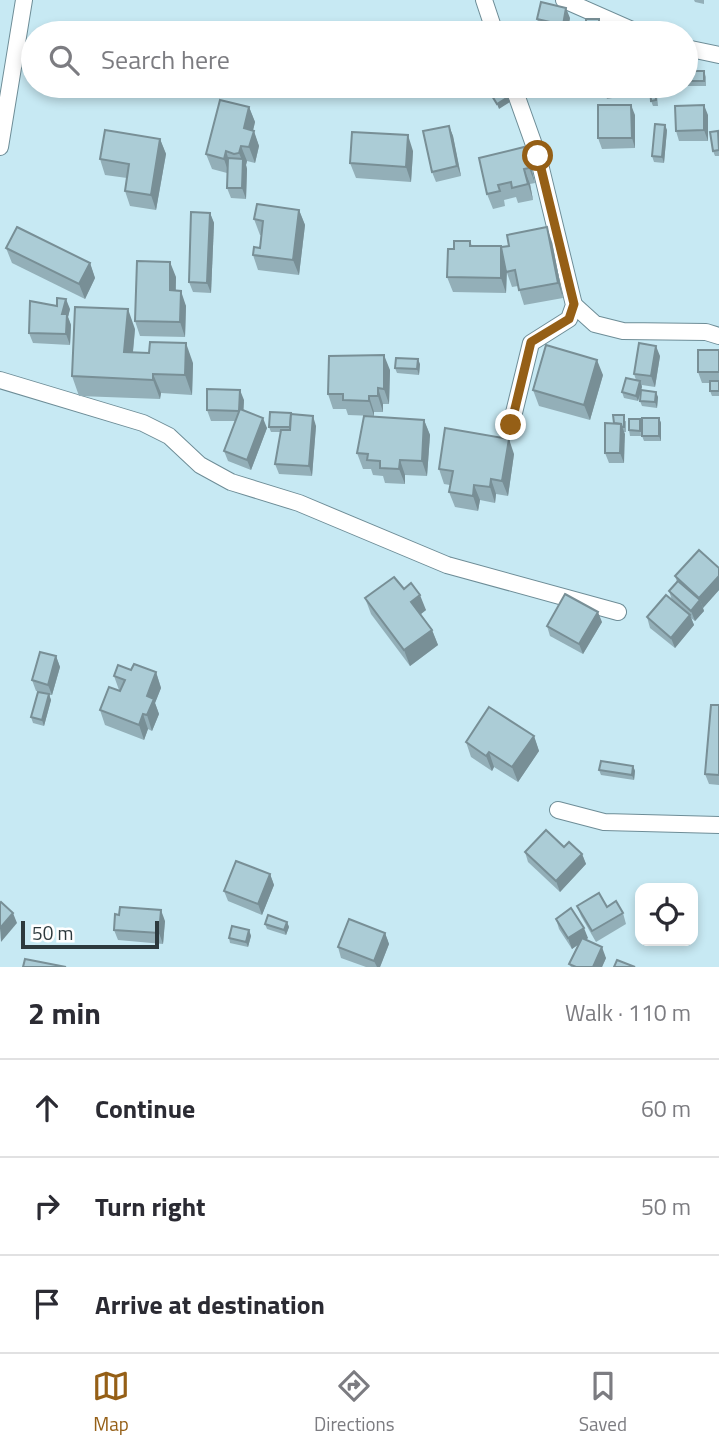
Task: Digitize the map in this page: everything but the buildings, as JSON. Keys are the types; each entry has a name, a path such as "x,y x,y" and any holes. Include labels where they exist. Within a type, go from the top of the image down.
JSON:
{"street":[{"path":"0,147 24,0"},
{"path":"484,0 491,21"},
{"path":"564,0 612,21"},
{"path":"698,51 719,55"},
{"path":"511,425 531,342 569,319 574,304 538,156 517,98"},
{"path":"574,304 595,324 623,331 706,332 719,336"},
{"path":"0,380 143,423 169,436 200,465 231,482 299,503 447,565 618,612"},
{"path":"558,810 604,822 719,825"}],"route":[{"path":"511,425 531,342 541,333 559,327 569,319 574,304 538,156"}]}
